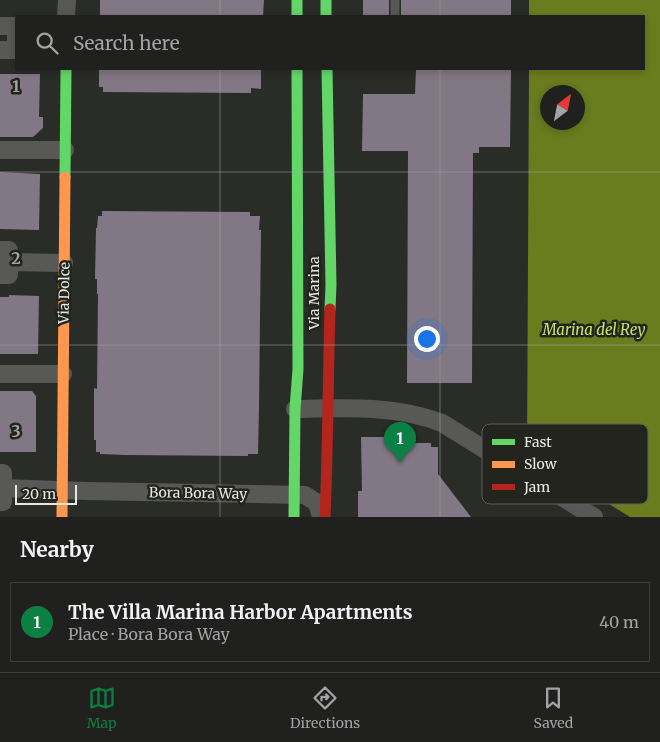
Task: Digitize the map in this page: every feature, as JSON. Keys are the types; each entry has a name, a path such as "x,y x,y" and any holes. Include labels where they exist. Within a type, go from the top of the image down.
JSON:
{"street":[{"path":"66,0 66,15"},
{"path":"297,0 297,15"},
{"path":"326,0 326,15"},
{"path":"0,26 15,26"},
{"path":"0,50 15,49"},
{"name":"Via Dolce","path":"62,517 66,70"},
{"name":"Via Marina","path":"294,517 295,409 298,369 297,70"},
{"name":"Via Marina","path":"325,517 331,285 326,70"},
{"path":"0,150 65,150"},
{"path":"3,263 64,263"},
{"path":"0,374 63,374"},
{"path":"295,409 354,408 408,412 426,416 442,423 482,448"},
{"name":"Bora Bora Way","path":"1,487 305,495 316,503 321,517"},
{"path":"573,504 594,517"}],"lane":[{"path":"395,0 395,15"}],"water":[{"name":"Marina del Rey","path":"529,0 660,0 660,517 630,517 609,504 648,504 648,424 527,424 529,70 645,70 645,15 529,15"}],"building":[{"path":"100,0 264,0 263,15 100,15"},
{"path":"363,0 389,0 389,15 363,15"},
{"path":"401,0 511,0 511,15 401,15"},
{"path":"99,70 261,70 261,89 251,88 251,93 103,92 103,87 99,87"},
{"path":"416,70 511,70 510,147 479,147 479,153 473,153 472,383 407,383 408,151 362,151 363,94 415,94"},
{"path":"0,74 40,74 39,117 43,117 43,128 33,137 0,137"},
{"path":"0,172 40,174 39,230 0,229"},
{"path":"102,211 250,212 250,216 260,216 258,454 248,454 248,456 125,455 100,454 100,452 96,452 96,440 94,440 94,388 97,389 98,294 97,279 95,279 96,228 98,216 102,216"},
{"path":"9,295 39,296 38,354 0,354 0,297 9,297"},
{"path":"0,391 32,391 36,396 36,452 0,452"},
{"path":"361,437 415,437 415,443 431,443 431,447 438,447 438,474 471,517 358,517 358,491 362,491"}],"traffic: fast":[{"path":"297,0 297,15"},
{"path":"326,0 326,15"},
{"path":"65,177 66,70"},
{"path":"294,517 295,409 298,369 297,70"},
{"path":"327,70 330,309"}],"traffic: slow":[{"path":"62,517 65,177"}],"traffic: jam":[{"path":"325,517 330,309"}],"place":[{"name":"The Villa Marina Harbor Apartments","path":"400,463"}]}
